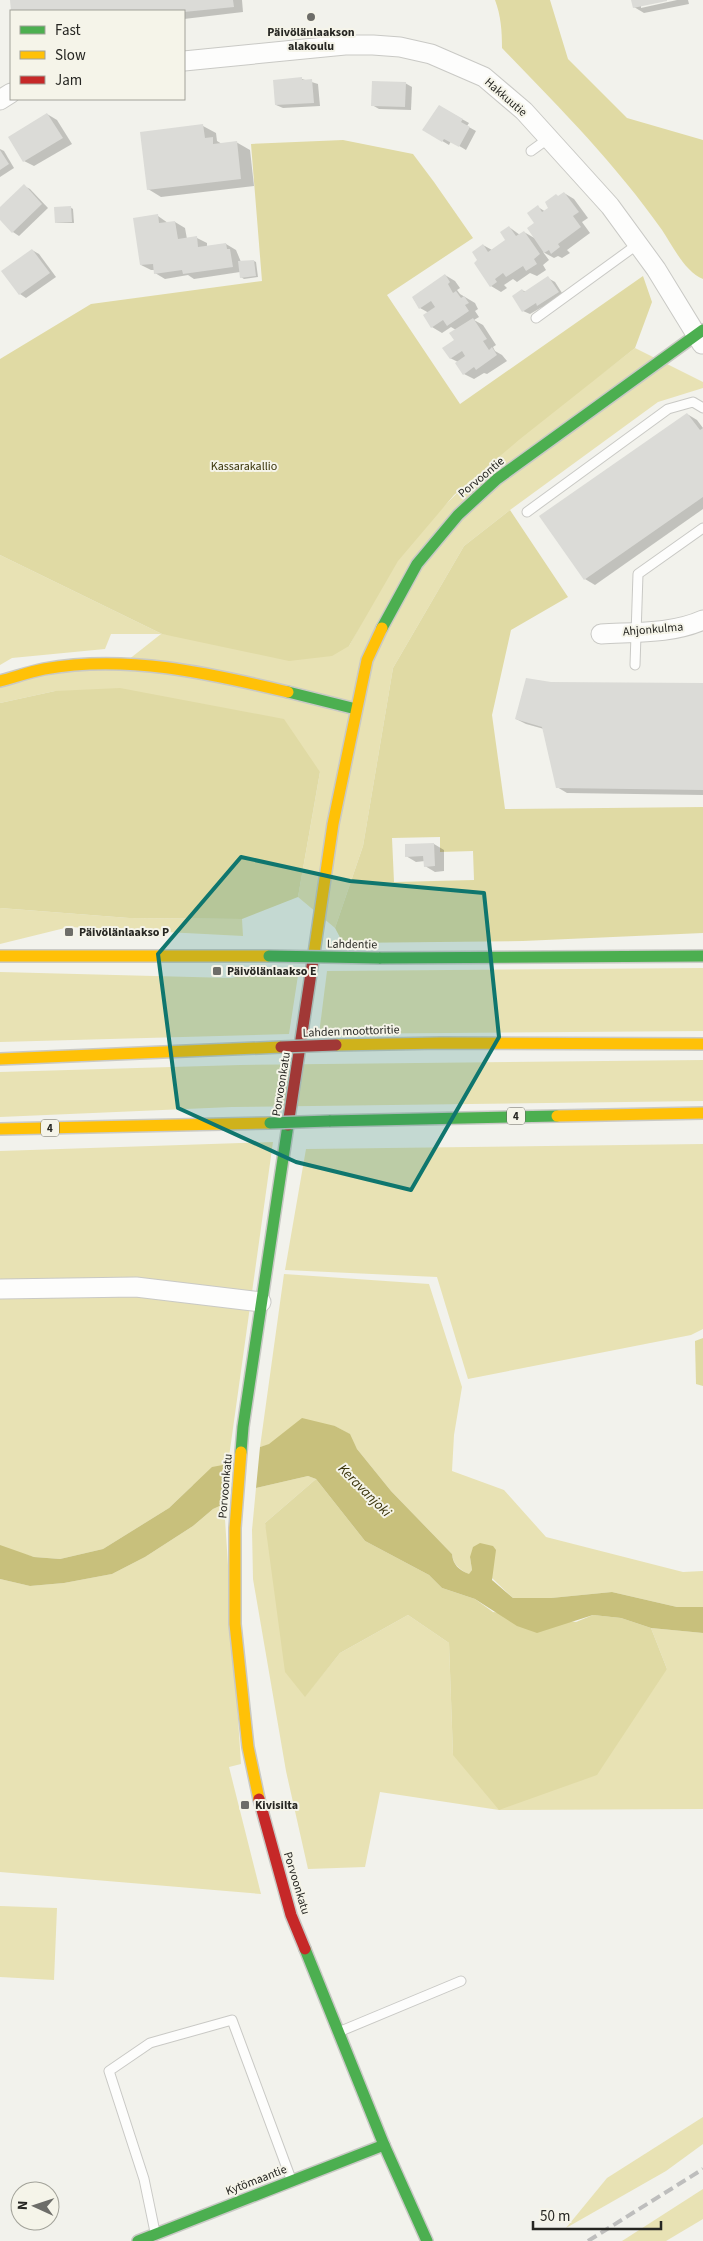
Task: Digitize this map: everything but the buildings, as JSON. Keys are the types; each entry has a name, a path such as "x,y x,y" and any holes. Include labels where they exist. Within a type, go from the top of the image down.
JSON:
{"main road":[{"name":"Porvoontie","path":"356,708 367,660 382,629 418,564 458,516 496,480 701,337"},
{"path":"0,681 26,672 69,664 123,664 183,669 356,708"},
{"name":"Porvoonkatu","path":"356,708 333,824 244,1427 235,1528 234,1624 242,1701 253,1772 264,1823 291,1915 384,2145 427,2241"},
{"name":"Lahdentie","path":"0,956 379,958 703,956"},
{"name":"Lahden moottoritie","path":"0,1059 336,1045 440,1043 703,1044"},
{"name":"4","path":"0,1129 703,1114"},
{"name":"Kytömaantie","path":"138,2241 384,2145"}],"street":[{"name":"Hakkuutie","path":"185,61 345,45 400,47 431,54 484,77 524,111 610,206 701,337"},
{"name":"Ahjonkulma","path":"601,634 690,626 703,620"},
{"path":"0,1289 136,1288 261,1302"}],"lane":[{"path":"531,151 549,138"},
{"path":"536,318 638,244"},
{"path":"527,512 668,409 693,402 703,408"},
{"path":"635,665 638,574 703,528"},
{"path":"338,2032 461,1981"},
{"path":"156,2234 144,2179 109,2071 150,2044 232,2020 292,2181"}],"highlighted area":[{"path":"241,857 350,881 484,893 499,1037 411,1190 296,1162 178,1108 158,954"}],"shaded area":[{"path":"635,348 703,382 703,388 658,402 464,546 393,668 363,846 335,928 298,897 320,772 55,691 0,703 0,681 123,664 161,634 111,634 105,649 12,658 0,665 0,555 162,634 349,646 391,570 423,529 450,500 509,446"},
{"path":"0,908 129,918 242,919 243,936 69,927 0,944"},
{"path":"703,968 703,1031 319,1034 327,971"},
{"path":"299,969 289,1034 0,1042 0,972 231,978 267,971"},
{"path":"703,1060 703,1101 232,1107 0,1117 0,1072 240,1065"},
{"path":"273,1142 228,1464 192,1486 169,1508 103,1549 60,1559 34,1557 0,1547 0,1151"},
{"path":"703,1144 703,1329 691,1335 468,1379 437,1277 285,1270 306,1149"},
{"path":"284,1274 429,1284 462,1387 454,1435 452,1471 504,1490 546,1537 683,1572 703,1571 703,1607 677,1607 612,1592 551,1598 513,1598 470,1557 472,1570 469,1575 457,1566 452,1554 391,1491 357,1449 349,1434 335,1426 260,1447"},
{"path":"308,1476 316,1479 265,1523 305,1696 340,1653 408,1615 449,1643 453,1755 667,1669 651,1628 703,1633 703,1809 499,1810 380,1792 365,1867 308,1869 286,1771 253,1579 252,1530 256,1488"},
{"path":"224,1504 241,1764 229,1767 261,1894 0,1872 0,1579 30,1586 64,1583 112,1574 145,1557 193,1526 213,1509"},
{"path":"0,1906 57,1908 54,1980 0,1977"},
{"path":"703,2117 703,2144 666,2171 566,2228 607,2178"},
{"path":"703,2189 703,2219 666,2241 622,2241"}],"green space":[{"path":"495,0 550,0 568,59 627,118 703,140 703,279 696,276 685,264 644,205 605,158 565,113 502,48 501,24"},
{"name":"Kassarakallio","path":"343,140 413,154 473,238 387,295 460,404 643,276 652,302 635,348 520,439 454,495 398,561 349,646 332,656 289,661 162,634 0,555 0,359 91,304 262,281 251,144"},
{"path":"510,510 568,597 511,630 492,715 505,809 703,807 703,933 523,941 343,943 335,928 363,846 393,668 464,546","holes":["440,837 440,852 473,851 474,880 394,882 392,838"]},
{"path":"120,688 284,719 320,772 298,897 242,919 129,918 0,908 0,703 55,691"},
{"path":"703,1338 703,1386 696,1384 695,1341"},
{"path":"316,1479 365,1541 429,1575 442,1588 475,1599 493,1612 576,1622 593,1615 621,1618 651,1628 667,1669 597,1775 499,1810 453,1755 449,1643 408,1615 340,1653 305,1697 285,1672 265,1523"}],"water":[{"name":"Keravanjoki","path":"302,1418 335,1426 350,1434 357,1449 391,1491 452,1554 455,1564 462,1571 469,1574 472,1570 470,1557 473,1547 480,1543 493,1546 496,1550 492,1580 513,1598 551,1598 612,1592 677,1607 703,1607 703,1633 651,1628 621,1618 593,1615 537,1633 517,1626 475,1599 442,1588 429,1575 365,1541 316,1479 308,1476 256,1488 260,1447 269,1444"},
{"path":"228,1464 224,1504 213,1509 193,1526 145,1557 112,1574 64,1583 30,1586 0,1579 0,1545 34,1557 60,1559 103,1549 169,1508 212,1467"}],"railway":[{"path":"588,2241 703,2169"}],"traffic: fast":[{"path":"382,628 417,564 458,515 497,479 703,330"},
{"path":"288,692 356,709"},
{"path":"269,956 379,958"},
{"path":"379,958 703,956"},
{"path":"329,1121 557,1116"},
{"path":"270,1123 329,1121"},
{"path":"241,1452 243,1427 288,1125"},
{"path":"305,1949 384,2145 427,2241"},
{"path":"138,2241 384,2145"}],"traffic: slow":[{"path":"313,960 333,824 367,660 382,628"},
{"path":"0,681 44,669 74,665 136,665 197,672 288,692"},
{"path":"0,956 269,956"},
{"path":"336,1045 440,1043 703,1044"},
{"path":"0,1059 281,1047"},
{"path":"557,1116 703,1113"},
{"path":"0,1129 270,1123"},
{"path":"241,1452 235,1528 235,1624 248,1747 259,1799"}],"traffic: jam":[{"path":"288,1125 313,960"},
{"path":"281,1047 336,1045"},
{"path":"259,1799 291,1915 305,1949"}],"place":[{"name":"Päivölänlaakson alakoulu","path":"311,17"},
{"name":"Päivölänlaakso P","path":"69,932"},
{"name":"Päivölänlaakso E","path":"217,971"},
{"name":"Kivisilta","path":"245,1805"}]}
